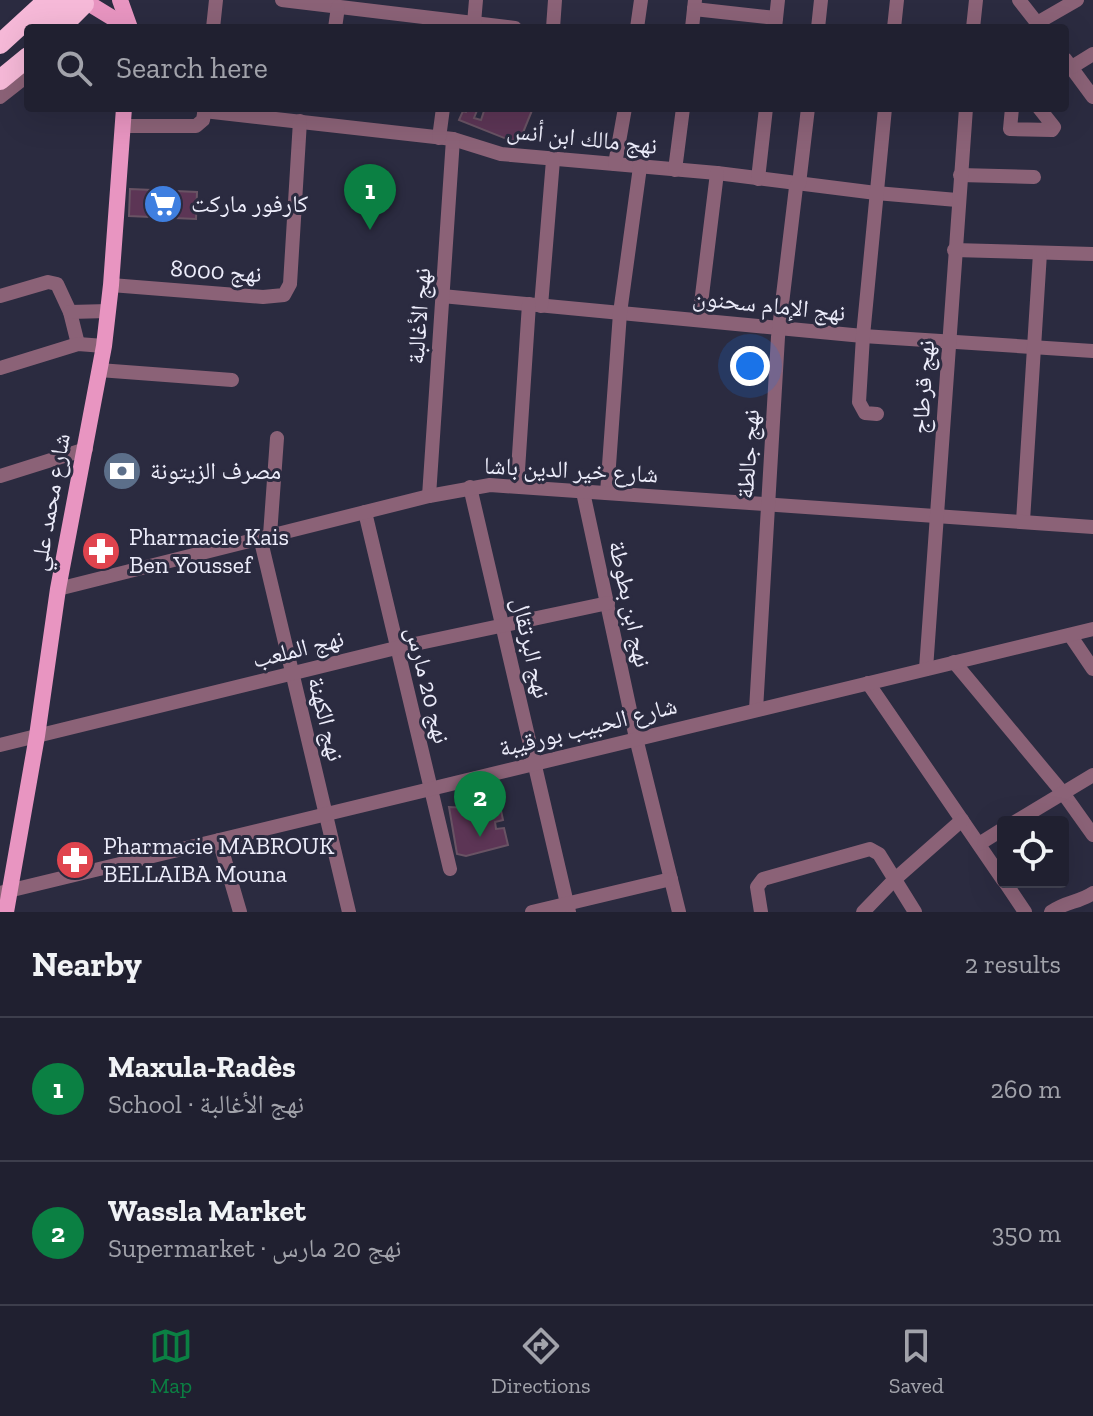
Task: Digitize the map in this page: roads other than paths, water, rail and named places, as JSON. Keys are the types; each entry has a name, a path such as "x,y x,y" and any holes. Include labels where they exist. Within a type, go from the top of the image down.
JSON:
{"highway":[{"path":"0,27 21,10 46,0"},
{"path":"0,44 46,0"},
{"path":"47,24 81,1"},
{"path":"63,24 81,1"},
{"path":"0,61 24,41"},
{"path":"0,80 24,60"}],"main road":[{"path":"120,0 128,24"},
{"path":"81,1 122,24"},
{"name":"شارع محمد علي","path":"7,905 37,736 58,589 104,346 124,112"}],"street":[{"path":"213,24 216,0"},
{"path":"282,0 338,7 392,7 455,24 482,24"},
{"path":"474,23 476,0"},
{"path":"553,24 555,0"},
{"path":"638,24 641,0"},
{"path":"692,24 694,4 776,23 778,0"},
{"path":"818,24 821,0"},
{"path":"894,24 897,0"},
{"path":"973,24 976,0"},
{"path":"1019,0 1037,24"},
{"path":"1042,24 1077,0"},
{"path":"336,24 338,7"},
{"path":"1069,63 1093,54"},
{"path":"1069,64 1093,97"},
{"path":"0,97 24,78"},
{"path":"123,126 196,126 201,123 203,112"},
{"name":"نهج مالك ابن أنس","path":"228,112 300,121 323,116 446,139 501,154 717,173 957,200"},
{"name":"نهج الأغالبة","path":"429,496 442,296 446,139 443,112"},
{"path":"615,164 624,112"},
{"path":"675,170 682,112"},
{"path":"758,179 766,112"},
{"name":"نهج جالطة","path":"756,710 767,503 781,328 808,112"},
{"path":"877,414 865,413 860,406 863,336 885,112"},
{"name":"نهج قرطاج","path":"926,669 966,112"},
{"path":"1012,112 1010,129 1052,130 1054,127 1042,112"},
{"name":"نهج 8000","path":"111,285 263,297 284,295 290,284 300,121"},
{"path":"517,485 553,160"},
{"path":"607,493 620,313 640,167"},
{"path":"699,320 717,173"},
{"path":"960,175 1034,177"},
{"path":"954,250 1093,254"},
{"path":"1023,521 1040,253"},
{"path":"0,296 53,282 60,287 78,344"},
{"name":"نهج الإمام سحنون","path":"442,296 863,336 1093,351"},
{"path":"70,312 108,311"},
{"path":"0,368 78,344 104,346"},
{"path":"99,370 232,380"},
{"name":"نهج الكهنة","path":"277,438 265,536 292,672 349,912"},
{"path":"0,476 86,449"},
{"name":"شارع خير الدين باشا","path":"58,589 470,487 517,485 1093,527"},
{"name":"نهج البرتقال","path":"470,487 568,908"},
{"name":"نهج ابن بطوطة","path":"583,492 636,738 679,912"},
{"name":"نهج 20 مارس","path":"365,512 450,869"},
{"name":"نهج الملعب","path":"0,745 292,672 608,603"},
{"name":"شارع الحبيب بورقيبة","path":"7,905 219,840 1093,629"},
{"path":"1070,635 1093,669"},
{"path":"954,662 1063,793 1093,835"},
{"path":"868,683 997,871"},
{"path":"1025,816 1093,775"},
{"path":"863,912 962,820"},
{"path":"979,844 997,833"},
{"path":"219,840 240,912"},
{"path":"761,912 757,887 763,879 870,849 879,854 915,912"},
{"path":"532,912 568,908 671,879"},
{"path":"1009,888 1025,912"},
{"path":"1051,912 1065,903 1078,903 1093,893"}],"place":[{"name":"كارفور ماركت","path":"163,204"},
{"name":"Maxula-Radès","path":"370,230"},
{"name":"مصرف الزيتونة","path":"122,471"},
{"name":"Pharmacie Kais Ben Youssef","path":"101,551"},
{"name":"Wassla Market","path":"480,837"},
{"name":"Pharmacie MABROUK BELLAIBA Mouna","path":"75,860"}]}
